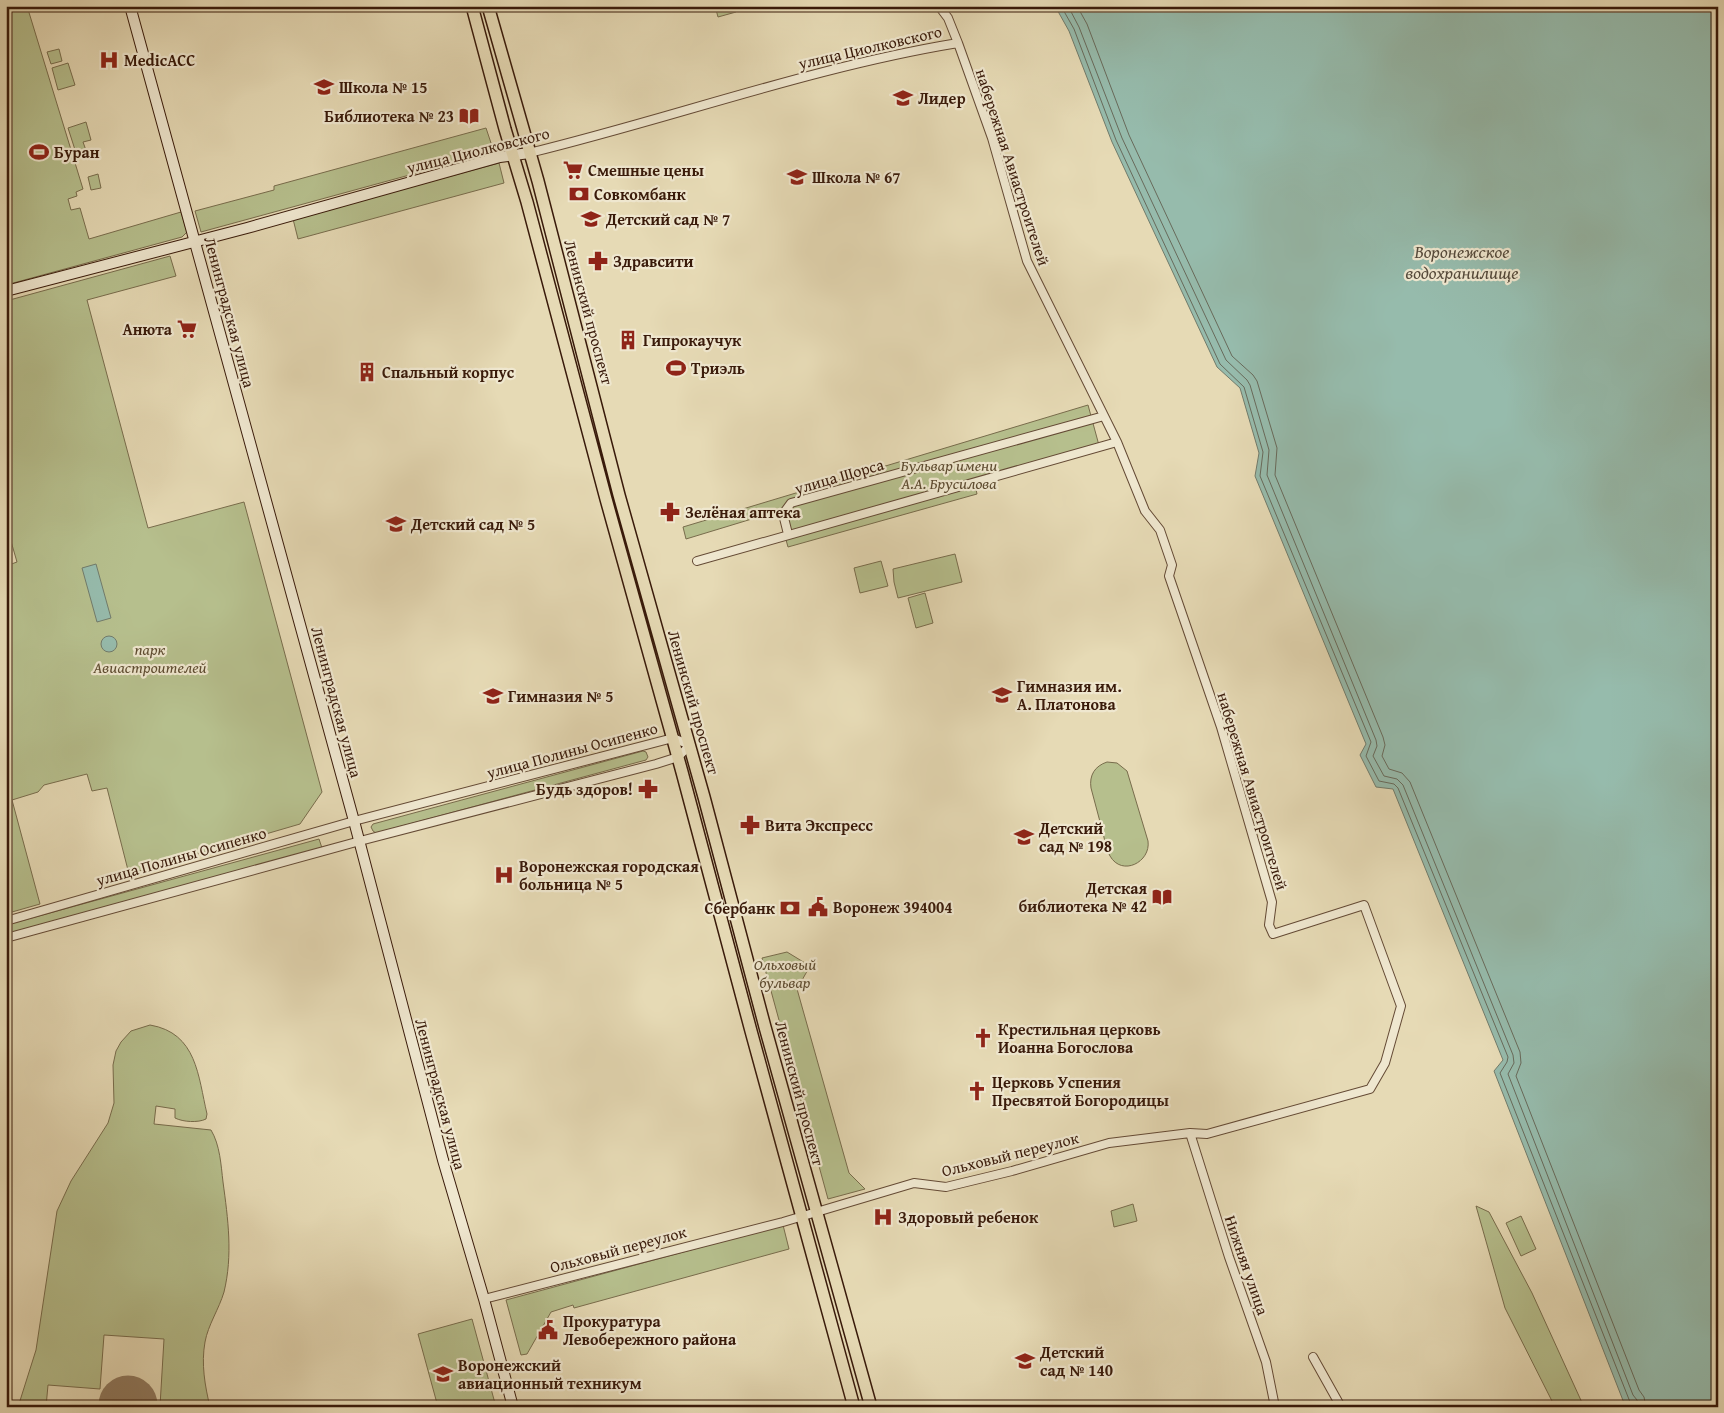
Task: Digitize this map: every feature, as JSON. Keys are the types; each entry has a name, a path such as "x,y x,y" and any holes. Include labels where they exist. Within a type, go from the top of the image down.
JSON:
{"main road":[{"name":"Ленинградская улица","path":"130,6 360,841 442,1160 484,1299 513,1407"},
{"name":"Ленинский проспект","path":"472,6 854,1407"},
{"name":"Ленинский проспект","path":"488,6 529,153 619,495 690,745 871,1407"},
{"name":"улица Циолковского","path":"6,291 500,157 529,153"}],"street":[{"name":"набережная Авиастроителей","path":"939,6 948,18 992,138 1027,260 1117,442 1145,511 1160,530 1172,564 1169,576 1221,727 1272,902 1270,925 1273,934 1364,905 1401,1006 1385,1063 1370,1089"},
{"name":"улица Циолковского","path":"529,153 845,67 909,51 958,43"},
{"name":"улица Щорса","path":"788,534 783,514 791,503 1104,416"},
{"path":"697,561 1117,442"},
{"name":"улица Полины Осипенко","path":"6,921 354,821 673,738 690,745"},
{"path":"678,757 690,745"},
{"name":"улица Полины Осипенко","path":"6,938 360,841 678,757"},
{"name":"Ольховый переулок","path":"484,1299 803,1216 914,1183 946,1187 1012,1171 1109,1143 1190,1133 1207,1134 1370,1089"},
{"name":"Нижняя улица","path":"1190,1133 1229,1257 1266,1362 1275,1407"},
{"path":"1313,1356 1341,1407"}],"green space":[{"name":"Буран","path":"6,6 27,6 83,189 76,192 77,196 68,199 71,210 80,208 89,239 181,212 187,232 182,237 6,285"},
{"path":"715,6 734,6 736,12 718,17"},
{"path":"59,49 62,61 51,64 47,52"},
{"path":"68,63 75,85 58,90 52,68"},
{"path":"86,122 91,140 83,142 87,153 77,156 68,128"},
{"path":"486,128 492,146 488,147 490,153 201,232 195,211 274,190 274,186"},
{"path":"499,163 504,183 298,239 293,219"},
{"path":"98,174 101,188 91,190 88,177"},
{"name":"парк Авиастроителей","path":"170,256 176,276 87,300 148,528 244,502 322,792 300,824 129,874 107,788 92,791 87,774 44,785 38,792 12,800 40,904 12,912 6,892 6,566 17,562 6,524 6,301"},
{"name":"Бульвар имени А.А. Брусилова","path":"1088,405 1100,449 975,485 977,494 788,547 778,511 686,539 683,527"},
{"path":"955,554 962,582 898,598 893,569"},
{"path":"881,561 888,586 860,593 854,568"},
{"path":"925,593 933,623 916,628 908,598"},
{"path":"643,751 646,752 648,757 646,760 376,833 371,827 373,824"},
{"path":"1107,762 1117,763 1127,771 1148,841 1148,849 1145,855 1140,861 1128,866 1115,862 1109,854 1091,788 1092,775 1099,766"},
{"path":"319,839 322,848 6,934 6,925"},
{"name":"Ольховый бульвар","path":"787,952 810,966 797,989 849,1173 865,1189 828,1199 762,958"},
{"path":"150,1025 166,1030 177,1037 186,1047 193,1058 207,1114 206,1119 203,1120 186,1121 175,1118 175,1109 156,1106 154,1124 211,1130 221,1162 228,1223 229,1251 224,1292 209,1329 203,1358 210,1407 160,1406 164,1339 104,1335 100,1389 48,1385 46,1407 18,1407 36,1350 57,1211 71,1181 108,1123 114,1103 113,1065 116,1051 131,1031"},
{"path":"1133,1204 1137,1221 1114,1227 1111,1211"},
{"path":"1476,1206 1489,1212 1532,1293 1584,1407 1555,1407 1505,1308"},
{"path":"1521,1216 1536,1249 1521,1256 1506,1223"},
{"path":"783,1225 789,1249 574,1308 573,1305 551,1312 527,1354 521,1355 506,1300"},
{"name":"Воронежский авиационный техникум","path":"472,1319 496,1407 438,1407 418,1334"}],"water":[{"name":"Воронежское водохранилище","path":"1055,6 1718,6 1718,1407 1631,1407 1624,1403 1494,1071 1503,1060 1393,789 1376,787 1360,755 1366,744 1255,476 1259,453 1240,388 1217,367 1112,142 1069,31"},
{"path":"96,564 111,618 97,622 82,568"},
{"path":"106,636 112,636 117,641 115,650 106,652 101,647 101,641"}],"place":[{"name":"MedicACC","path":"109,60"},
{"name":"Школа № 15","path":"324,87"},
{"name":"Лидер","path":"903,98"},
{"name":"Библиотека № 23","path":"469,116"},
{"name":"Буран","path":"39,152"},
{"name":"Смешные цены","path":"573,170"},
{"name":"Школа № 67","path":"797,177"},
{"name":"Совкомбанк","path":"579,194"},
{"name":"Детский сад № 7","path":"591,219"},
{"name":"Здравсити","path":"598,261"},
{"name":"Анюта","path":"187,329"},
{"name":"Гипрокаучук","path":"628,340"},
{"name":"Триэль","path":"676,368"},
{"name":"Спальный корпус","path":"367,372"},
{"name":"Зелёная аптека","path":"670,512"},
{"name":"Детский сад № 5","path":"396,524"},
{"name":"Гимназия им. А. Платонова","path":"1002,695"},
{"name":"Гимназия № 5","path":"493,696"},
{"name":"Будь здоров!","path":"648,789"},
{"name":"Вита Экспресс","path":"750,825"},
{"name":"Детский сад № 198","path":"1024,837"},
{"name":"Воронежская городская больница № 5","path":"504,875"},
{"name":"Детская библиотека № 42","path":"1162,897"},
{"name":"Воронеж 394004","path":"818,907"},
{"name":"Сбербанк","path":"790,908"},
{"name":"Крестильная церковь Иоанна Богослова","path":"983,1038"},
{"name":"Церковь Успения Пресвятой Богородицы","path":"977,1091"},
{"name":"Здоровый ребенок","path":"883,1217"},
{"name":"Прокуратура Левобережного района","path":"548,1330"},
{"name":"Детский сад № 140","path":"1025,1361"},
{"name":"Воронежский авиационный техникум","path":"443,1374"}]}
